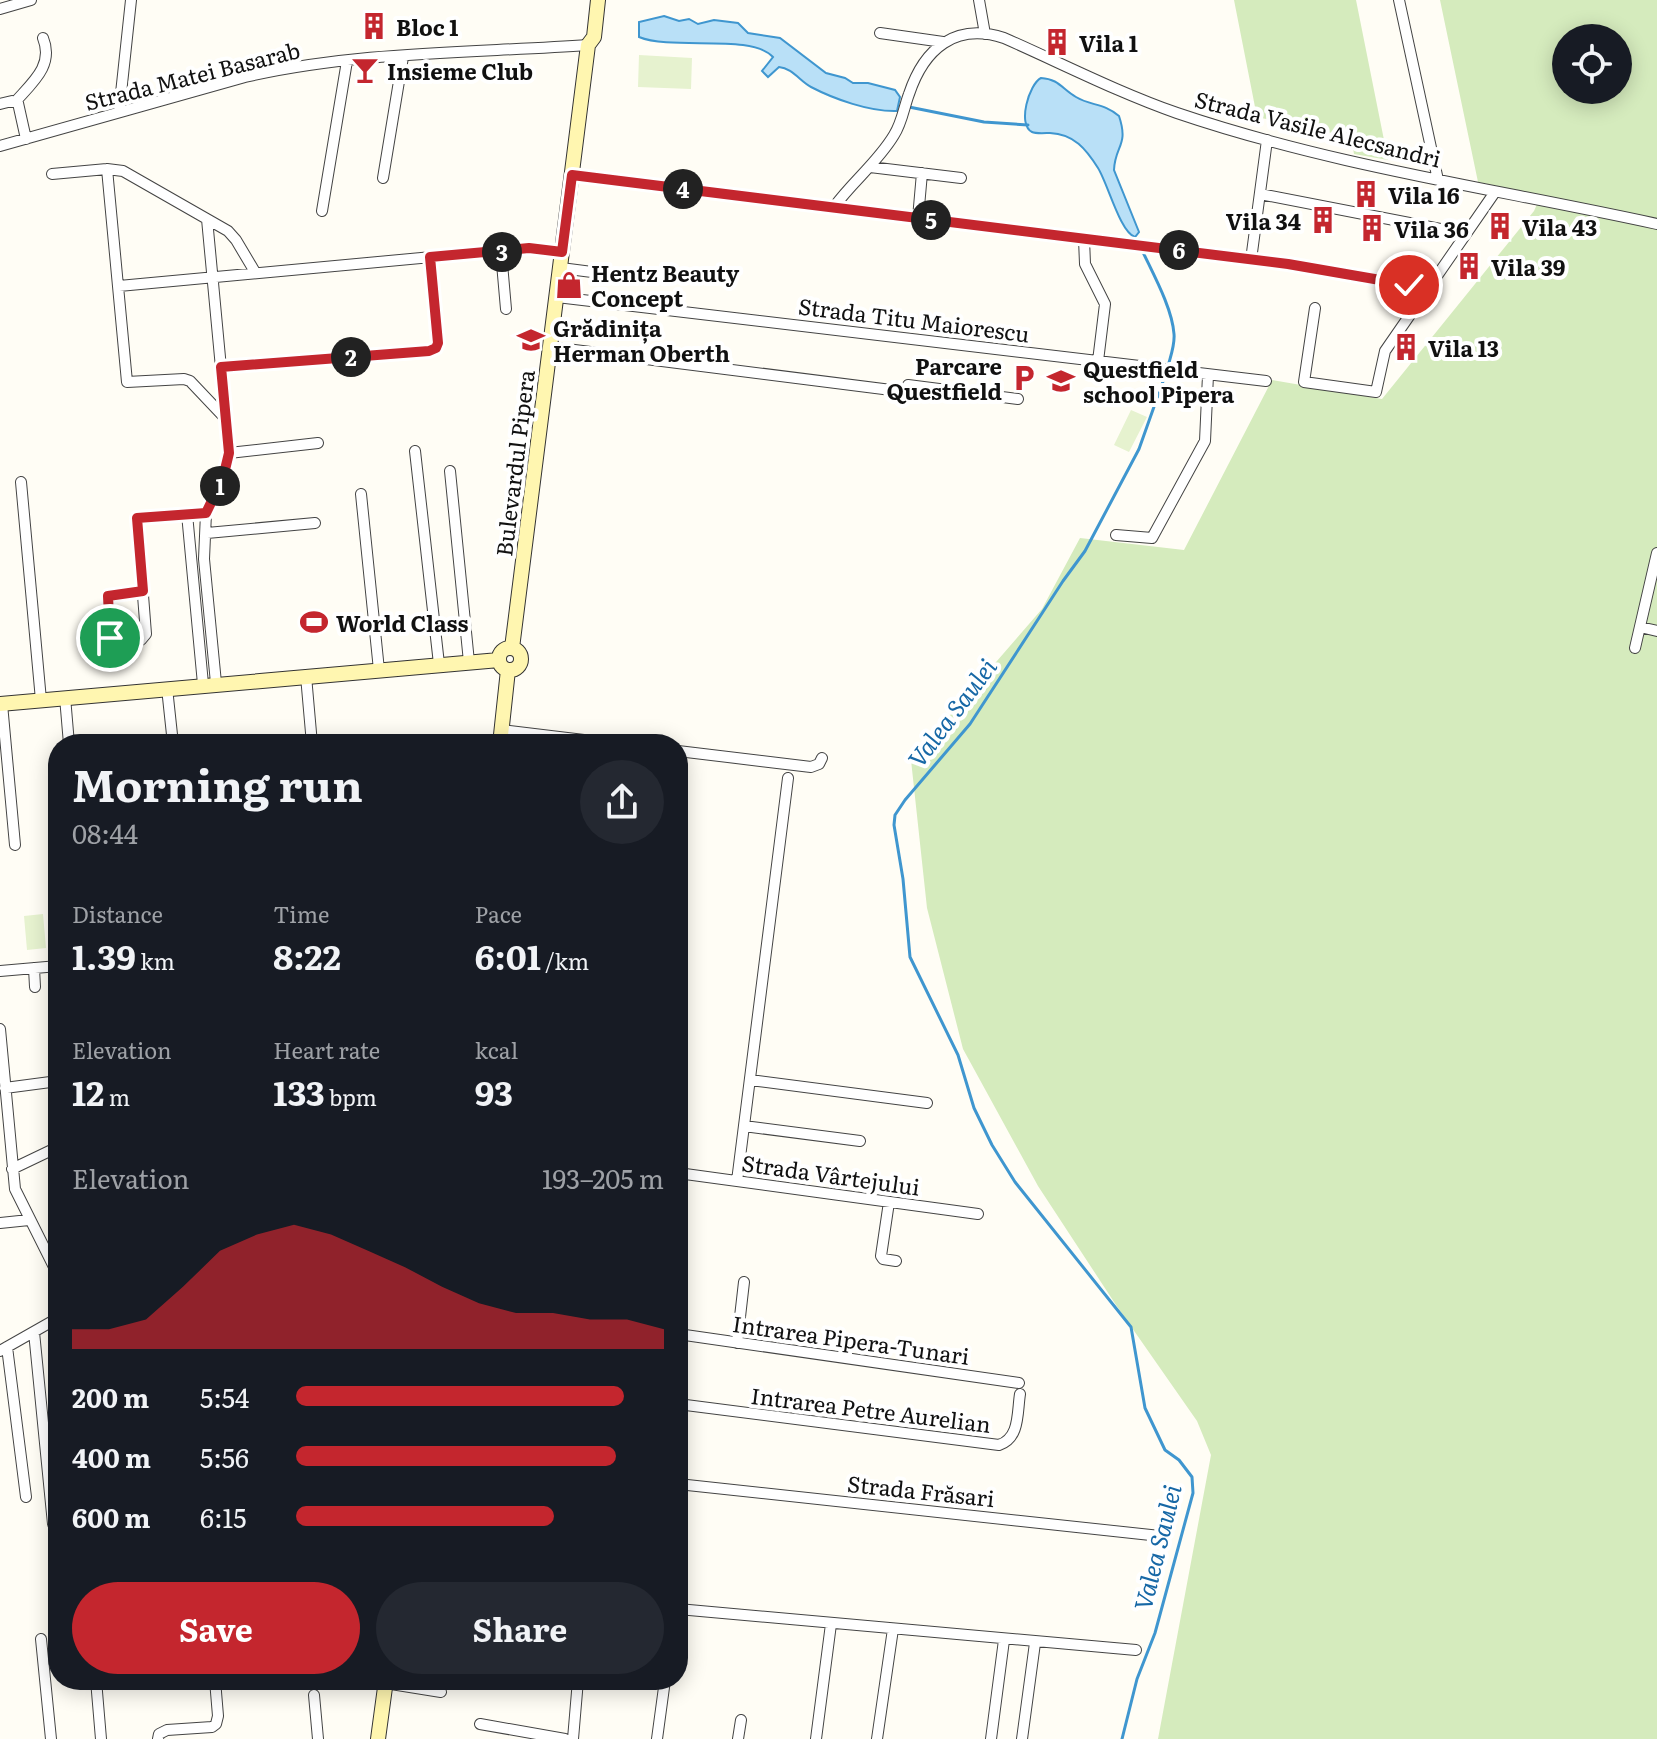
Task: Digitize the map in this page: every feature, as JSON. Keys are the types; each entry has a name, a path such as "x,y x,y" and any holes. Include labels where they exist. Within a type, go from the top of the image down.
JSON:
{"main road":[{"name":"Bulevardul Pipera","path":"504,665 502,651 512,648 561,268 588,45 585,35 588,0"},
{"name":"Bulevardul Pipera","path":"588,45 594,37 598,0"},
{"path":"1,704 469,662 504,665 501,734"},
{"path":"378,1739 384,1690"}],"street":[{"path":"0,9 31,0"},
{"path":"119,112 131,0"},
{"path":"979,0 985,34"},
{"path":"1399,0 1438,180"},
{"name":"Strada Vasile Alecsandri","path":"880,33 943,42 961,36 985,34 1004,38 1109,87 1176,113 1252,136 1438,180 1657,224"},
{"path":"0,104 16,101 45,66 47,47 43,38"},
{"path":"834,207 893,137 925,63 943,42"},
{"name":"Strada Matei Basarab","path":"0,146 260,74 347,61 588,45"},
{"path":"383,178 403,57"},
{"path":"322,211 347,61"},
{"path":"16,101 26,139"},
{"name":"Strada Vasile Alecsandri","path":"1251,260 1267,140"},
{"path":"870,167 961,178"},
{"path":"52,174 107,169 123,171 228,231 255,272"},
{"path":"107,169 127,382 184,379 195,385 226,419"},
{"path":"918,218 922,173"},
{"path":"572,175 1336,271 1427,289"},
{"path":"1315,308 1304,382 1376,392 1385,351 1495,192"},
{"path":"1260,194 1466,234"},
{"path":"207,219 229,453 223,478 206,513 204,559 210,684"},
{"path":"1084,239 1085,264 1105,304 1098,361"},
{"path":"119,286 505,251 528,255 562,252"},
{"path":"505,251 506,309"},
{"path":"221,367 436,348 430,257"},
{"path":"561,268 623,276 637,273 666,276"},
{"name":"Strada Titu Maiorescu","path":"557,297 1266,381"},
{"path":"551,347 1018,399"},
{"path":"1116,535 1152,538 1205,441 1208,375"},
{"path":"229,453 318,443"},
{"path":"415,451 439,664"},
{"path":"450,471 469,662"},
{"path":"21,482 41,700"},
{"path":"361,494 379,670"},
{"path":"143,591 108,596 110,638 113,641 144,638 146,634 143,591 137,518 206,513"},
{"path":"187,514 210,684"},
{"path":"207,533 315,523"},
{"path":"1635,648 1656,559"},
{"path":"1640,627 1657,631"},
{"path":"306,676 311,734"},
{"path":"167,688 172,734"},
{"path":"65,697 68,734"},
{"path":"1,704 15,845"},
{"path":"688,752 811,767 819,764 822,758"},
{"path":"737,1181 788,778"},
{"path":"0,971 48,967"},
{"path":"34,968 35,987"},
{"path":"0,1029 15,1189 48,1256"},
{"path":"750,1080 927,1103"},
{"path":"5,1088 48,1082"},
{"path":"744,1126 860,1141"},
{"path":"12,1169 48,1152"},
{"name":"Strada Vârtejului","path":"688,1174 978,1214"},
{"path":"889,1202 881,1256 896,1261"},
{"path":"0,1223 29,1220"},
{"path":"737,1343 744,1282"},
{"path":"26,1497 4,1349 48,1324"},
{"path":"34,1332 48,1473"},
{"name":"Intrarea Pipera-Tunari","path":"688,1336 1019,1388"},
{"name":"Intrarea Petre Aurelian","path":"688,1405 994,1445 1005,1443 1013,1437 1019,1388"},
{"name":"Strada Frăsari","path":"688,1485 1160,1536"},
{"path":"688,1610 1136,1650"},
{"path":"816,1739 831,1624"},
{"path":"877,1739 893,1629"},
{"path":"41,1639 51,1739"},
{"path":"991,1739 1004,1640"},
{"path":"1022,1739 1035,1643"},
{"path":"97,1690 101,1739"},
{"path":"158,1739 159,1734 167,1730 212,1727 216,1724 216,1690"},
{"path":"430,1690 441,1692"},
{"path":"573,1739 577,1690"},
{"path":"657,1739 664,1690"},
{"path":"314,1695 318,1739"},
{"path":"738,1739 741,1720"},
{"path":"480,1724 565,1739"}],"green space":[{"path":"1234,0 1356,0 1388,160 1354,154 1351,137 1257,117"},
{"path":"1440,0 1657,0 1657,1739 1158,1739 1211,1455 1197,1421 1038,1186 963,1049 927,908 911,760 1042,609 1080,538 1184,550 1272,380 1382,399 1534,211 1541,195 1478,182"},
{"path":"639,55 692,58 691,89 638,87"},
{"path":"1131,410 1147,417 1129,452 1114,445"},
{"path":"43,914 46,948 27,950 24,916"}],"water":[{"path":"664,16 679,21 689,19 698,24 714,20 738,23 748,33 780,38 826,73 853,83 868,83 895,90 900,97 897,111 864,107 841,100 811,87 784,68 779,67 768,77 762,71 773,57 762,50 730,44 671,43 639,37 639,22"},
{"path":"1041,78 1052,80 1076,97 1119,116 1123,134 1114,170 1139,232 1135,237 1124,226 1102,175 1084,149 1066,136 1034,133 1028,128 1026,105 1032,88"}],"waterway":[{"name":"Valea Saulei","path":"909,107 984,122 1028,125"},
{"name":"Valea Saulei","path":"1141,248 1170,313 1174,342 1168,366"},
{"name":"Valea Saulei","path":"1122,1739 1193,1493 1192,1477 1179,1460 1165,1450 1145,1408 1131,1327 1015,1182 974,1108 958,1055 910,957 903,879 894,825 895,815 905,800 970,724 1085,551 1139,449 1166,373"}],"place":[{"name":"Bloc 1","path":"374,26"},
{"name":"Vila 1","path":"1057,42"},
{"name":"Insieme Club","path":"365,70"},
{"name":"Vila 16","path":"1366,194"},
{"name":"Vila 34","path":"1323,220"},
{"name":"Vila 43","path":"1500,226"},
{"name":"Vila 36","path":"1372,228"},
{"name":"Vila 39","path":"1469,266"},
{"name":"Hentz Beauty Concept","path":"569,285"},
{"name":"Grădinița Herman Oberth","path":"531,340"},
{"name":"Vila 13","path":"1406,347"},
{"name":"Parcare Questfield","path":"1024,378"},
{"name":"Questfield school Pipera","path":"1061,381"},
{"name":"World Class","path":"314,622"}],"route":[{"path":"110,638 108,596 143,591 137,518 206,513 223,478 229,453 221,367 436,348 430,257 529,248 562,252 572,175 1288,264 1409,285"}]}
